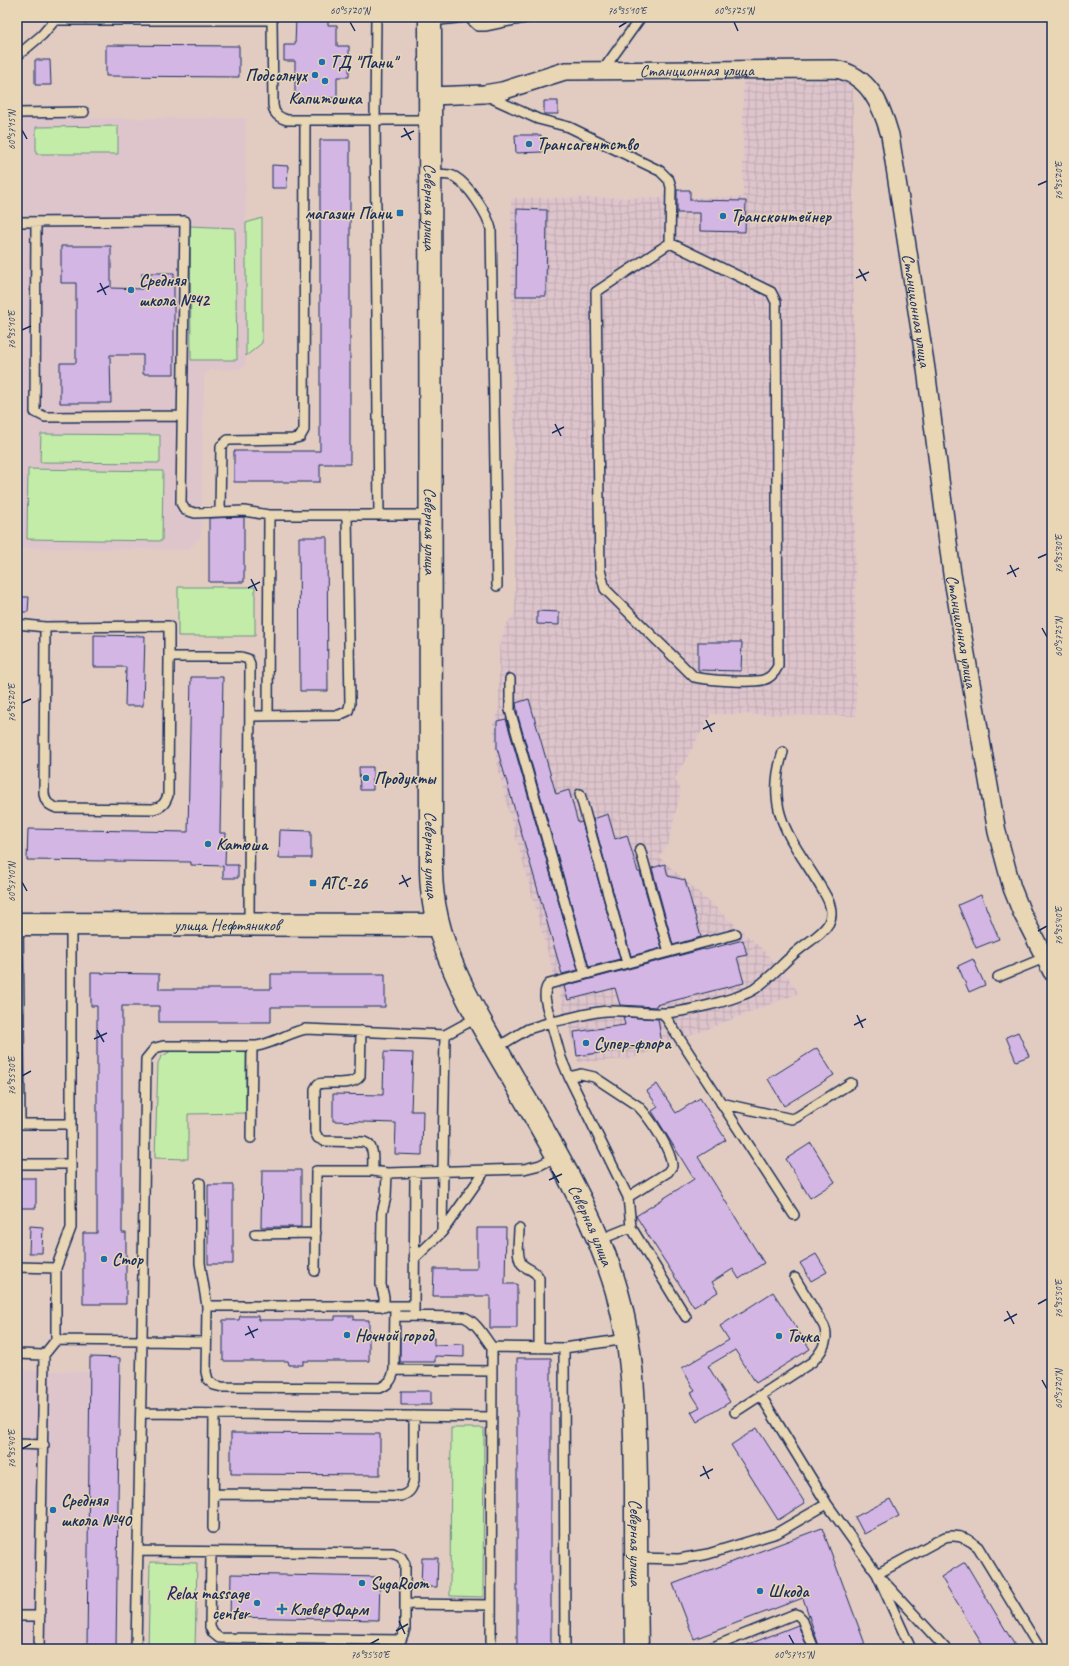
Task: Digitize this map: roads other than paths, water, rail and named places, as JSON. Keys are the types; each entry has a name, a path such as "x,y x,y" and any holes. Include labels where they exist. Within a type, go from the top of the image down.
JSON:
{"main road":[{"name":"Северная улица","path":"430,19 431,885 438,924 453,968 478,1017 573,1183 599,1240 610,1270 627,1338 635,1424 637,1649"},
{"name":"улица Нефтяников","path":"17,924 249,926 438,924"}],"street":[{"name":"Станционная улица","path":"430,96 484,94 502,91 565,71 835,69 848,71 861,80 876,99 885,116 890,135 926,369 952,574 997,832 1012,888 1022,913 1048,965"}],"lane":[{"path":"376,17 375,120 379,515"},
{"path":"430,19 467,17 478,26 485,26 530,17"},
{"path":"603,70 641,17"},
{"path":"17,56 42,35 54,18 272,18 274,112 280,118 287,120 430,120"},
{"path":"484,94 538,119 569,127 660,171 669,180 671,187 670,243"},
{"path":"17,113 84,112"},
{"path":"220,512 220,446 228,440 292,439 300,437 304,430 305,120"},
{"path":"430,174 450,175 462,182 480,205 489,222 491,230 497,586"},
{"path":"17,222 185,221 181,503 185,510 195,513 244,512 269,515 430,515"},
{"path":"36,223 35,412 45,417 182,416"},
{"path":"670,243 771,292 776,302 778,666 774,675 763,680 705,680 694,677 605,589 600,570 596,292 670,243"},
{"path":"268,716 269,515"},
{"path":"250,716 339,715 348,711 350,704 348,515"},
{"path":"17,624 45,627 170,626 168,795 166,802 160,808 57,808 50,806 45,800 45,627"},
{"path":"169,657 242,657 248,659 250,664 249,926"},
{"path":"510,679 510,710 585,974"},
{"path":"496,1048 528,1029 551,1022 606,1011 663,1013 712,1004 752,990 827,928 831,919 830,908 826,897 789,838 782,821 776,786 777,771 783,752"},
{"path":"580,794 627,963"},
{"path":"640,849 669,952"},
{"path":"17,924 18,1124 71,1124"},
{"path":"39,1649 44,1445 44,1355 56,1340 56,1268 71,1228 71,924"},
{"path":"686,1317 631,1227 628,1197 561,1058 544,993 545,988 554,982 736,934"},
{"path":"998,977 1048,965"},
{"path":"663,1013 794,1215"},
{"path":"136,1649 146,1059 155,1048 163,1046 252,1046 270,1044 294,1031 306,1029 445,1035 478,1017"},
{"path":"361,1032 360,1076 357,1080 352,1082 325,1082 318,1084 315,1089 315,1132 318,1138 324,1141 364,1142 369,1144 372,1148 373,1171"},
{"path":"442,1232 445,1035"},
{"path":"252,1046 252,1138"},
{"path":"569,1077 581,1074 594,1077 638,1106 644,1112 670,1153 672,1166 668,1172 628,1197"},
{"path":"721,1103 792,1119 851,1083"},
{"path":"315,1271 316,1171 373,1171 387,1173 484,1172 532,1168 558,1156"},
{"path":"17,1164 71,1164"},
{"path":"414,1259 442,1232 484,1172"},
{"path":"384,1307 384,1296 381,1284 382,1213 386,1197 387,1173"},
{"path":"414,1311 415,1173"},
{"path":"200,1183 200,1262 207,1306 206,1342 208,1380 214,1385 222,1387 380,1388 388,1384 393,1378 395,1311"},
{"path":"599,1240 631,1227"},
{"path":"519,1230 519,1258 522,1265 536,1272 539,1278 539,1348"},
{"path":"255,1234 316,1233"},
{"path":"17,1267 56,1268"},
{"path":"735,1412 812,1362 819,1356 827,1339 827,1333 824,1326 795,1278"},
{"path":"207,1306 384,1307 395,1311 414,1311 458,1316 469,1319 479,1329 492,1347 491,1649"},
{"path":"492,1347 564,1348 627,1338"},
{"path":"56,1340 206,1342"},
{"path":"564,1348 565,1649"},
{"path":"17,1354 44,1355"},
{"path":"394,1370 492,1370"},
{"path":"761,1396 827,1504 877,1574 946,1649"},
{"path":"141,1413 491,1417"},
{"path":"213,1528 214,1414"},
{"path":"214,1494 401,1496 408,1494 412,1488 414,1480 414,1416"},
{"path":"17,1444 44,1445"},
{"path":"636,1558 679,1559 708,1554 777,1533 827,1504"},
{"path":"877,1574 945,1537 954,1535 971,1541 978,1547 1040,1649"},
{"path":"138,1551 393,1553 401,1557 405,1564 405,1629 401,1640 219,1638 210,1627 211,1552"},
{"path":"877,1574 911,1649"},
{"path":"405,1604 491,1605"},
{"path":"708,1649 795,1614 802,1619 814,1649"},
{"path":"17,1616 40,1616"}],"place":[{"name":"ТД \"Пани\"","path":"322,62"},
{"name":"Подсолнух","path":"315,75"},
{"name":"Капитошка","path":"325,81"},
{"name":"Трансагентство","path":"529,144"},
{"name":"магазин Пани","path":"400,213"},
{"name":"Трансконтейнер","path":"723,216"},
{"name":"Средняя школа №42","path":"131,290"},
{"name":"Продукты","path":"366,778"},
{"name":"Катюша","path":"208,844"},
{"name":"АТС-26","path":"313,883"},
{"name":"Супер-флора","path":"586,1043"},
{"name":"Стор","path":"104,1259"},
{"name":"Ночной город","path":"347,1335"},
{"name":"Точка","path":"779,1336"},
{"name":"Средняя школа №40","path":"53,1510"},
{"name":"SugaRoom","path":"362,1583"},
{"name":"Шкода","path":"760,1591"},
{"name":"Relax massage center","path":"257,1603"},
{"name":"КлеверФарм","path":"282,1609"}]}
